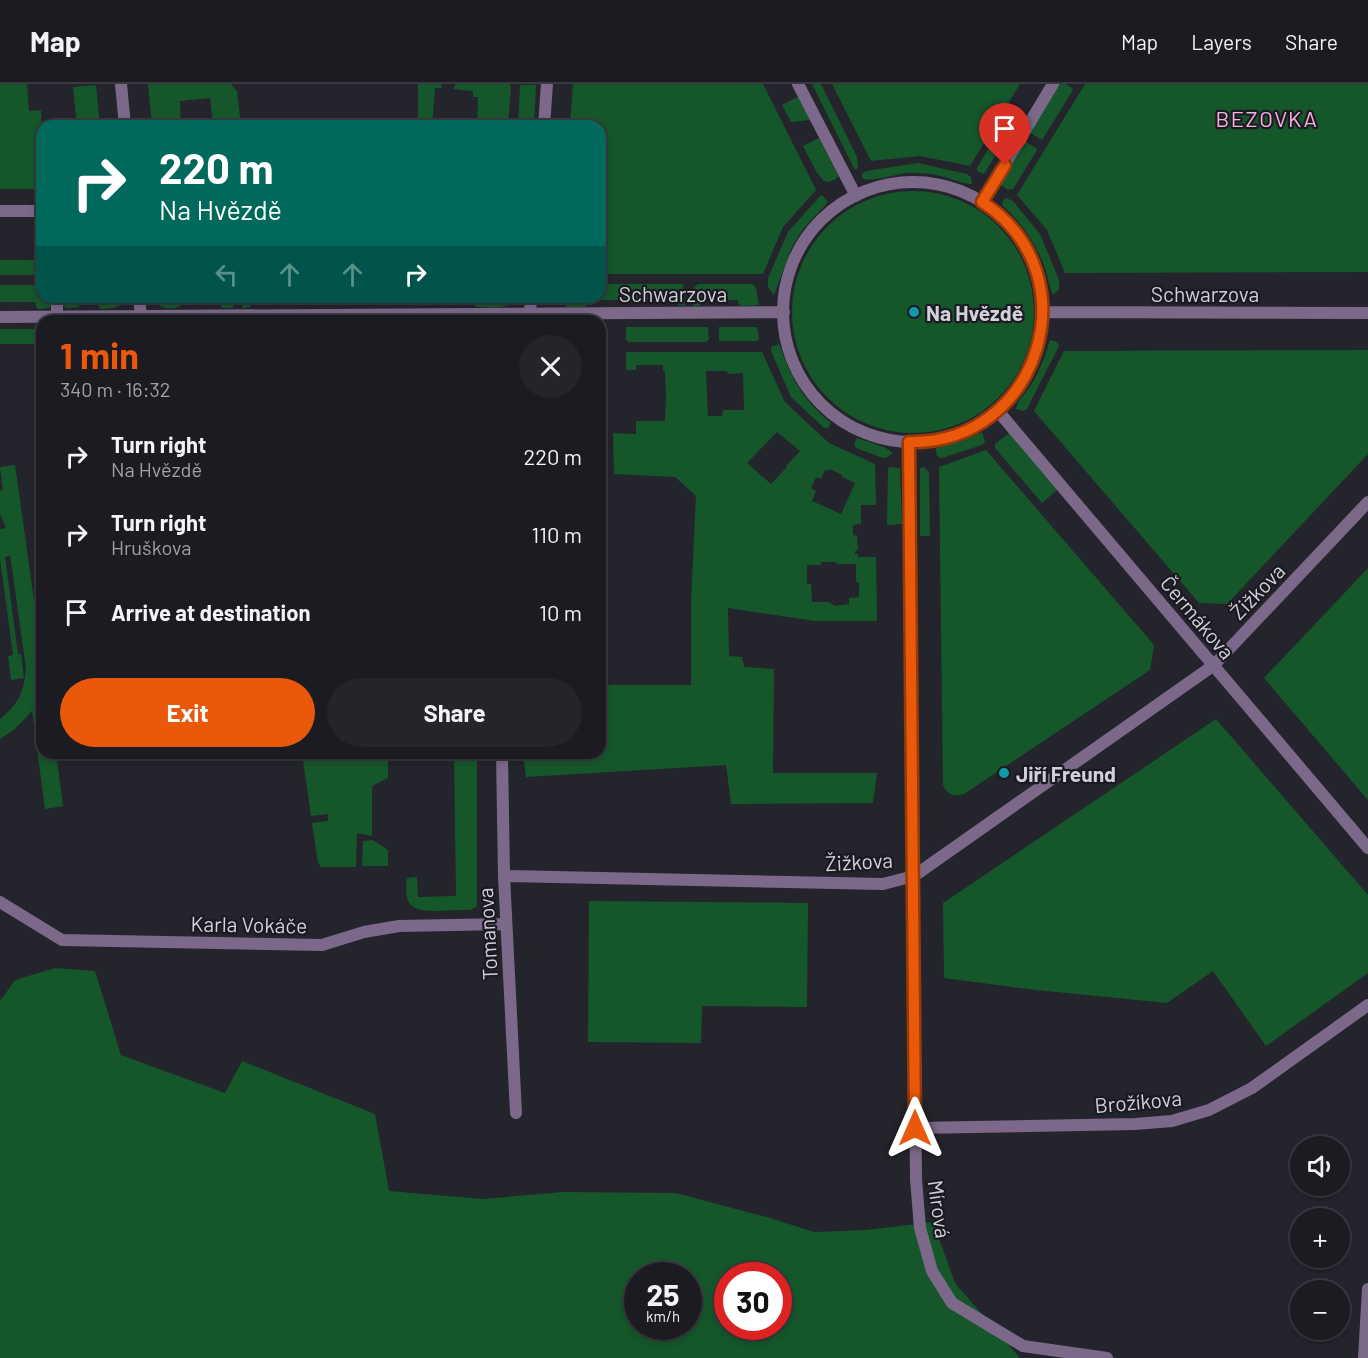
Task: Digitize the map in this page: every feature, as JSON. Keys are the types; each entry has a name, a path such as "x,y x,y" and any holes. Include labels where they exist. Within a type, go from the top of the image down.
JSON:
{"street":[{"path":"121,84 124,120"},
{"path":"544,120 547,84"},
{"path":"798,84 856,196"},
{"path":"982,202 1053,84"},
{"path":"924,183 954,189 982,202 1008,224 1032,261 1039,282 1042,312 1040,340 1031,366 1017,390 998,411 975,426 956,435 929,441 909,442 886,439 865,433 838,418 821,404 807,387 793,360 785,332 786,291 796,257 803,244 826,216 837,207 856,196 885,186 924,183"},
{"path":"0,211 36,211"},
{"path":"530,314 531,303"},
{"name":"Schwarzova","path":"520,315 784,312"},
{"name":"Schwarzova","path":"1042,312 1368,313"},
{"name":"Schwarzova","path":"0,317 36,316"},
{"name":"Čermákova","path":"998,411 1368,848"},
{"name":"Mírová","path":"909,442 915,1128 920,1228 932,1271 952,1303 1023,1346 1107,1358"},
{"name":"Žižkova","path":"504,876 883,884 914,876 1214,665 1368,502"},
{"name":"Tomanova","path":"502,759 504,876 516,1113"},
{"name":"Karla Vokáče","path":"0,902 62,940 322,945 399,926 506,924"},
{"name":"Brožíkova","path":"915,1128 1124,1125 1172,1121 1209,1110 1252,1088 1368,1005"},
{"path":"1364,1358 1368,1289"}],"green space":[{"path":"0,84 27,84 29,111 41,110 41,120 36,120 36,194 33,189 0,189"},
{"path":"148,84 231,84 237,91 240,120 212,120 210,98 180,101 181,120 151,120"},
{"path":"418,84 441,84 442,88 435,88 432,120 418,120"},
{"path":"456,84 509,84 511,86 508,120 477,120 478,97 473,97 473,91 453,89"},
{"path":"573,84 763,84 816,190 783,227 763,274 606,274 606,120 570,120"},
{"path":"812,84 821,84 857,157 858,168 855,170"},
{"path":"832,84 1020,84 970,166 920,156 871,161"},
{"path":"1057,84 1066,84 1073,90 1042,140 1028,132"},
{"path":"1085,84 1368,84 1368,272 1065,273 1047,230 1017,195"},
{"path":"96,85 99,120 76,120 73,87"},
{"path":"536,85 534,120 518,120 520,86"},
{"path":"798,97 810,120 791,122 782,105"},
{"path":"1011,112 1019,117 984,174 977,171 977,168"},
{"path":"819,138 839,177 829,182 824,181 817,173 803,146"},
{"path":"1023,140 1037,150 1013,189 1008,190 998,183"},
{"path":"918,163 967,174 971,177 972,184 924,173 908,173 878,179 862,178 862,174 866,171"},
{"name":"Na Hvězdě","path":"913,191 937,194 959,201 980,212 998,227 1013,245 1024,266 1031,288 1034,312 1031,336 1024,358 1013,379 998,397 980,412 959,423 937,430 913,433 889,430 867,423 846,412 828,397 813,379 802,358 795,336 792,312 795,288 802,266 813,245 828,227 846,212 867,201 889,194"},
{"path":"820,196 828,202 803,229 792,247 774,295 768,287 768,278 788,232"},
{"path":"1006,198 1013,201 1040,234 1059,280 1059,289 1053,295 1045,268 1032,242 1022,226 1002,205"},
{"path":"0,260 36,260 36,275 0,275"},
{"path":"606,284 683,284 685,306 678,305 678,300 606,300"},
{"path":"699,284 753,284 759,305 741,306 738,300 701,300 700,306 693,306 693,290"},
{"path":"0,285 36,285 36,303 52,303 52,305 49,308 38,309 35,302 0,302"},
{"path":"63,303 80,303 79,307 66,308"},
{"path":"98,303 124,303 114,308 101,309"},
{"path":"181,303 181,306 168,308 157,304"},
{"path":"220,303 233,303 233,308 222,308"},
{"path":"242,303 251,303 250,307 242,308"},
{"path":"475,303 511,303 493,308 475,307"},
{"path":"566,303 587,303 585,307 566,307"},
{"path":"626,327 708,327 709,339 706,342 629,342 626,340"},
{"path":"719,327 757,327 759,339 757,341 720,341"},
{"path":"0,329 36,329 36,344 0,344"},
{"path":"1050,340 1057,342 1058,348 1027,409 1023,411 1016,409 1037,374"},
{"path":"779,344 799,388 812,405 831,423 828,428 824,428 791,397 771,351 771,347"},
{"path":"1368,350 1368,454 1227,604 1199,603 1034,411 1064,351"},
{"path":"626,352 762,352 785,402 829,443 875,464 876,505 861,505 861,524 853,525 853,535 857,536 858,550 855,554 858,554 858,557 876,557 877,621 815,621 728,608 729,656 742,657 744,667 774,669 773,773 877,773 873,803 731,804 726,765 526,777 524,759 606,759 606,685 691,685 691,602 696,496 675,477 614,474 613,433 636,434 636,421 665,421 663,365 636,365 636,370 626,370","holes":["706,371 727,371 728,374 743,373 744,410 723,410 722,416 708,416","777,432 800,451 771,484 747,463","830,469 855,483 841,514 812,501 816,491 811,488 816,477 821,479 825,470","821,562 856,564 859,597 849,598 849,604 835,606 829,602 812,602 811,584 807,584 807,565 821,565"]},
{"path":"982,432 985,442 982,445 942,458 937,455 936,448 962,441"},
{"path":"1009,433 1057,490 1042,503 995,448 995,444"},
{"path":"857,438 884,447 893,453 883,458 856,448 854,444"},
{"path":"986,450 1154,645 1150,670 964,794 954,795 949,793 943,785 939,467"},
{"path":"15,465 36,614 36,741 32,711 14,730 0,739 0,719 16,703 24,684 26,668 9,547 10,556 5,557 18,654 21,654 24,678 11,680 8,656 13,655 0,559 0,529 6,528 0,514 0,489 3,491 0,467"},
{"path":"889,467 900,468 902,524 887,525"},
{"path":"924,467 929,474 930,536 920,536 920,468"},
{"path":"1368,568 1368,800 1264,678"},
{"path":"1216,719 1368,895 1368,973 1266,1046 1213,971 1167,1003 944,978 943,903"},
{"path":"38,759 57,759 63,806 45,809"},
{"path":"303,759 388,759 388,778 372,786 372,836 357,833 356,867 321,867 318,863 312,823 328,821 328,814 311,816"},
{"path":"454,759 477,759 476,907 470,910 440,911 423,910 412,906 407,896 407,878 417,877 418,897 456,896"},
{"path":"373,840 388,850 388,866 362,866 363,841"},
{"path":"589,901 808,903 807,1007 702,1006 701,1043 588,1042"},
{"path":"55,968 95,971 121,1055 225,1093 242,1061 375,1114 389,1191 483,1199 563,1192 676,1193 814,1232 866,1230 933,1222 955,1283 1020,1358 0,1358 1,1000 15,980"}],"place":[{"name":"Na Hvězdě","path":"914,312"},
{"name":"Jiří Freund","path":"1004,773"}],"district":[{"name":"BEZOVKA","path":"1267,118"}],"route":[{"path":"915,1128 909,442 950,437 986,420 1017,390 1036,353 1042,326 1042,304 1035,268 1013,230 998,214 982,202 1005,165"}]}
